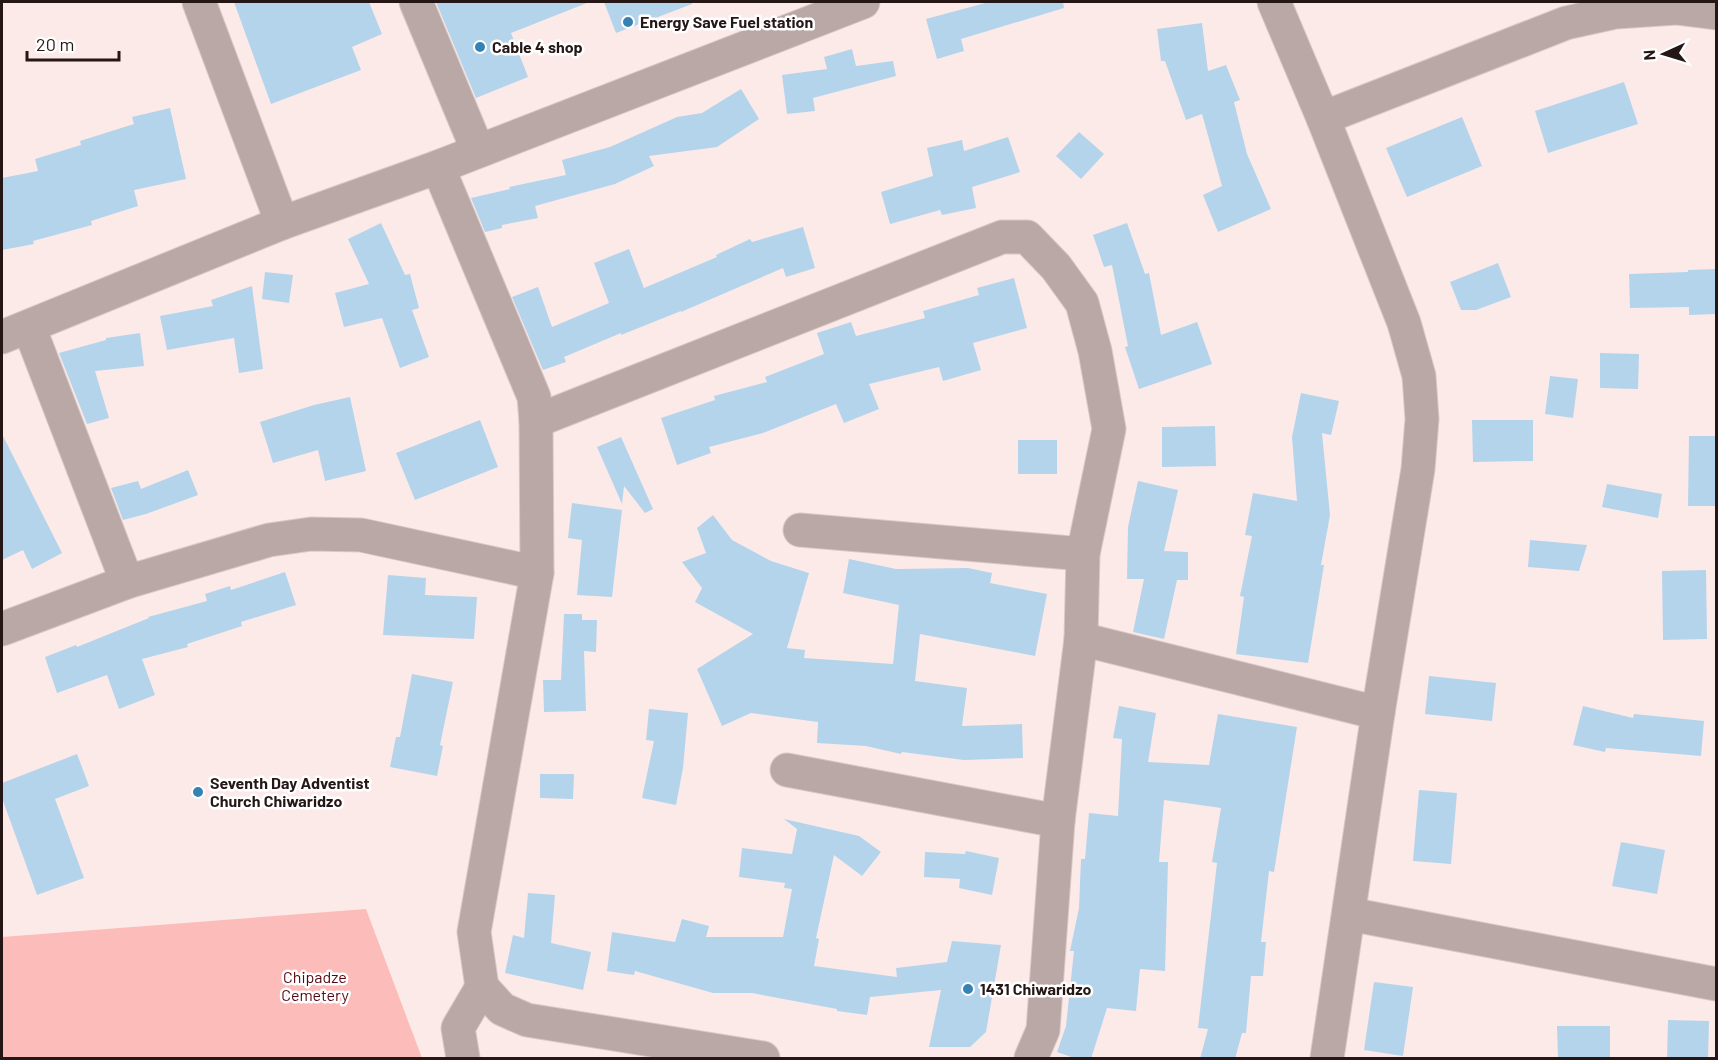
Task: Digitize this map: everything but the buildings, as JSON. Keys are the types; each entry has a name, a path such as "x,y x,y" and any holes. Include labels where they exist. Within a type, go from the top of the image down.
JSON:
{"street":[{"path":"199,2 282,223"},
{"path":"416,2 478,152"},
{"path":"127,582 15,332 282,223 478,152 806,12 863,2"},
{"path":"1274,2 1323,118 1404,323 1419,376 1422,419 1418,469 1378,713 1327,1059"},
{"path":"1323,118 1566,23 1616,12 1676,8 1716,13"},
{"path":"438,167 534,397 536,421 537,573 474,932 482,987 502,1009 527,1020 763,1059"},
{"path":"536,421 1002,237 1027,237 1056,267 1082,303 1095,351 1109,429 1083,554 1081,639 1058,821 1043,1030 1031,1059"},
{"path":"800,530 1083,554"},
{"path":"2,630 127,582 269,540 311,534 361,536 537,573"},
{"path":"1081,639 1378,713"},
{"path":"787,770 1058,821"},
{"path":"1349,914 1716,984"},
{"path":"463,1059 458,1028 482,987"}],"green space":[{"name":"Chipadze Cemetery","path":"366,909 422,1058 2,1058 2,937"}],"place":[{"name":"Energy Save Fuel station","path":"628,22"},
{"name":"Cable 4 shop","path":"480,47"},
{"name":"Seventh Day Adventist Church Chiwaridzo","path":"198,792"},
{"name":"1431 Chiwaridzo","path":"968,989"}]}
